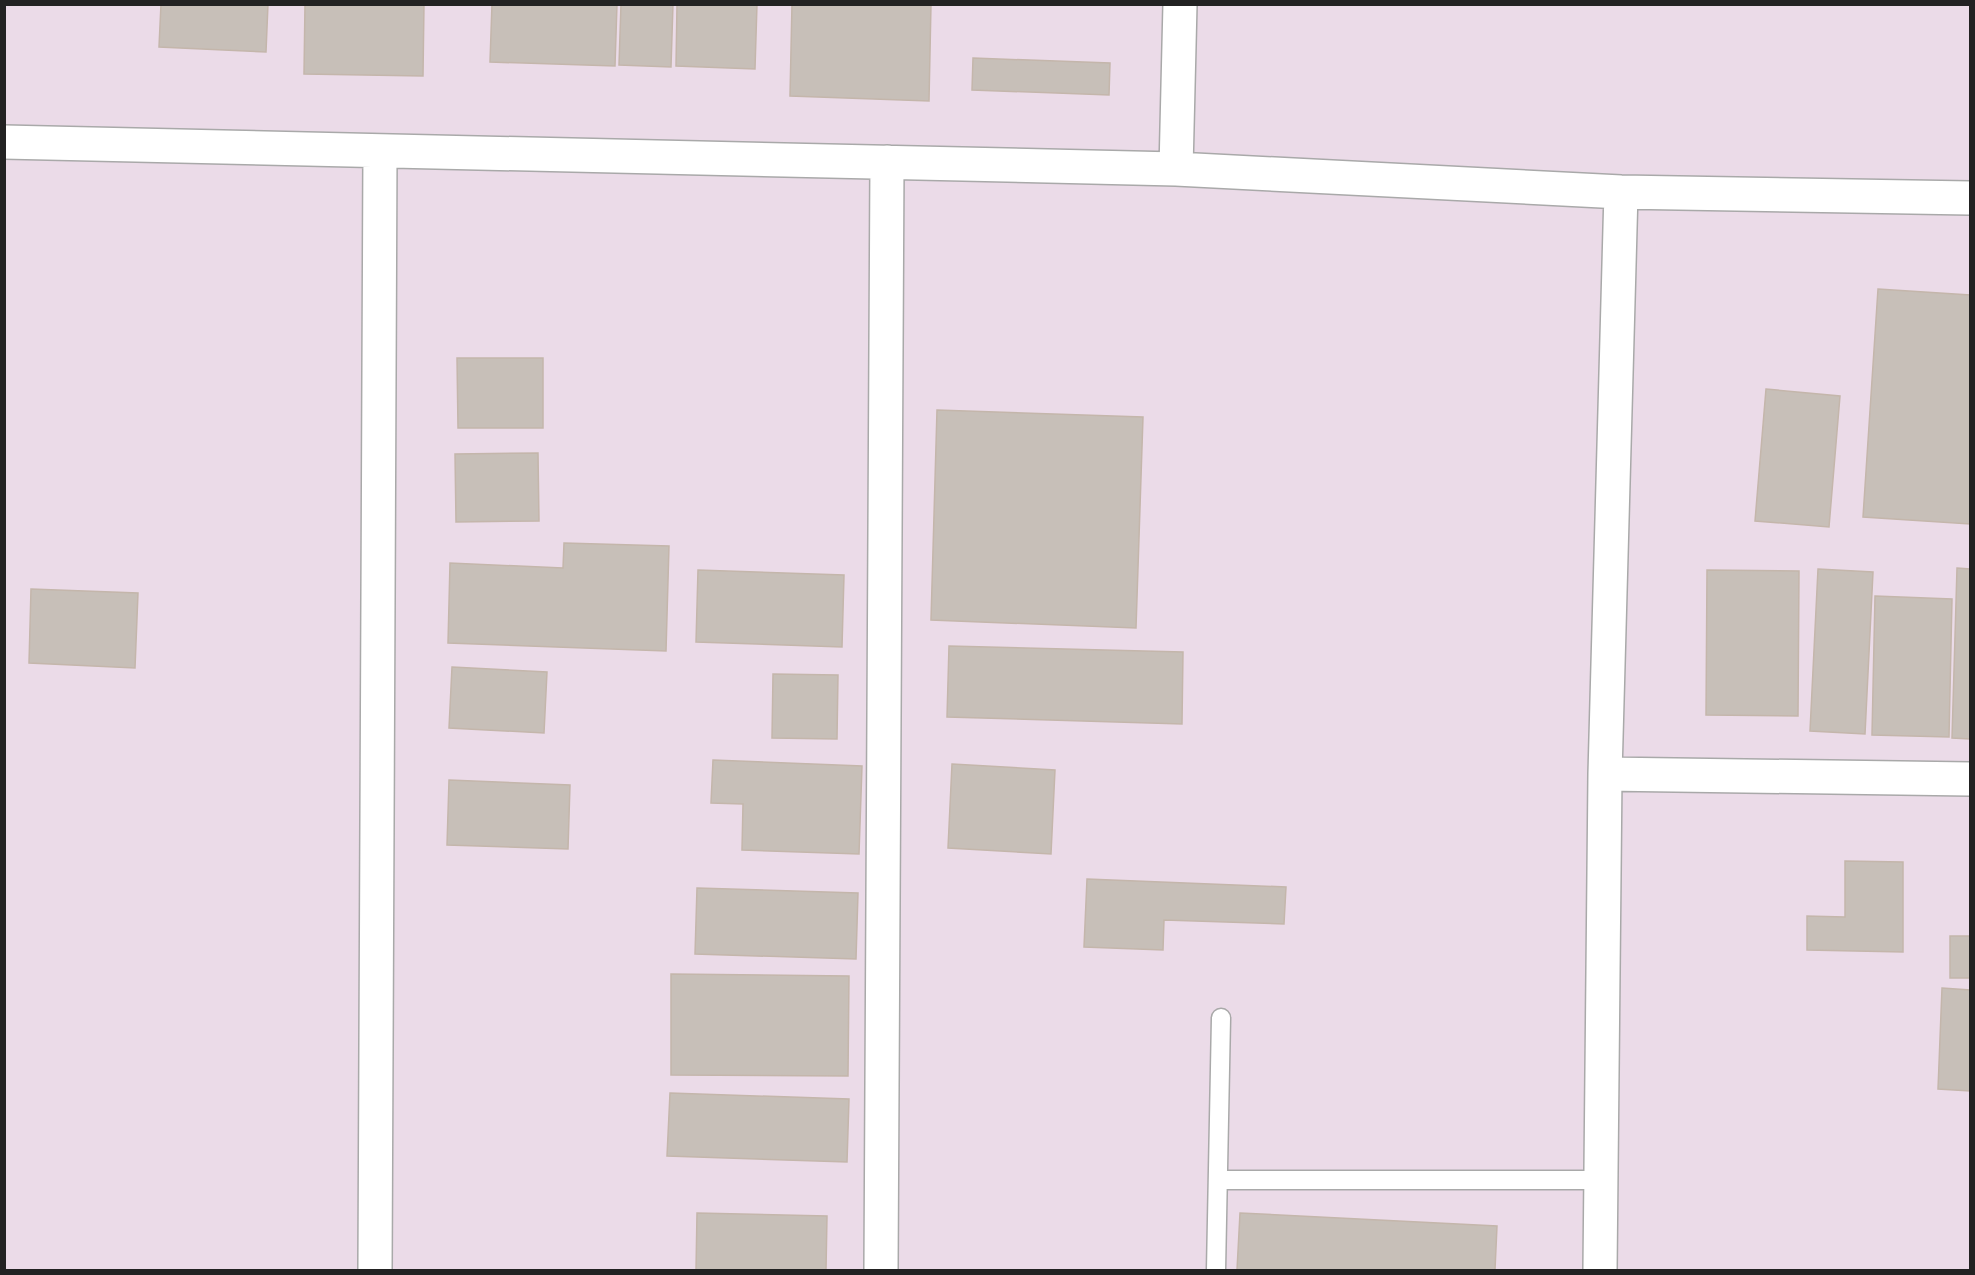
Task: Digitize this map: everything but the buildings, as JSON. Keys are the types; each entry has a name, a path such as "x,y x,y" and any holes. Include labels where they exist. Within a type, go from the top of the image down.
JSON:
{"street":[{"path":"1176,169 1180,4"},
{"path":"4,142 1176,169 1621,192 1971,198"},
{"path":"375,1270 380,151"},
{"path":"881,1270 887,162"},
{"path":"1600,1270 1605,774 1621,192"},
{"path":"1605,774 1971,779"}],"lane":[{"path":"1216,1270 1221,1018"},
{"path":"1218,1180 1601,1180"}],"shaded area":[{"path":"5,5 1970,5 1970,1270 5,1270"}]}
